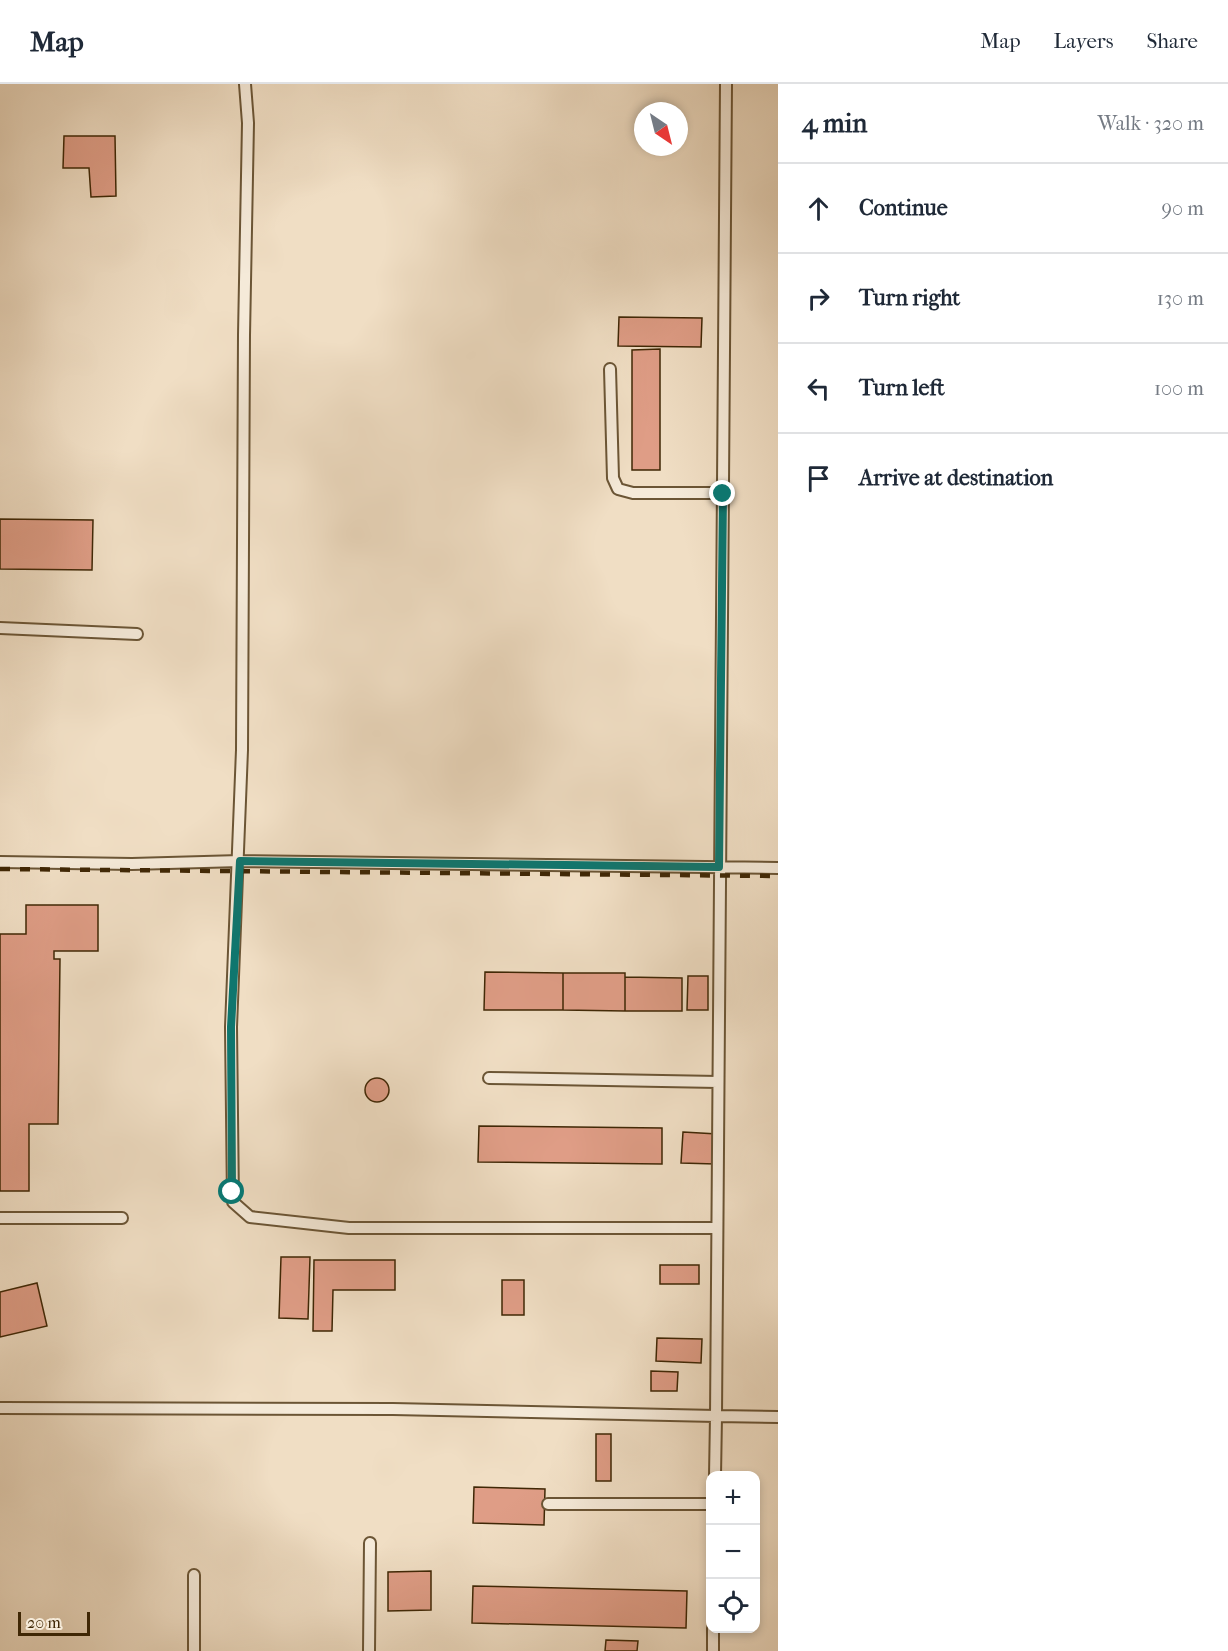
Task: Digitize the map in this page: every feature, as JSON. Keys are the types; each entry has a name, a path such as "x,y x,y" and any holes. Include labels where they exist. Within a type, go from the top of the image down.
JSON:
{"lane":[{"path":"245,84 248,123 240,861 231,1039 233,1202 241,1212 250,1217 349,1228 717,1228"},
{"path":"715,1471 726,84"},
{"path":"610,369 612,478 618,489 633,493 723,494"},
{"path":"0,628 136,634"},
{"path":"0,862 132,864 240,861 778,868"},
{"path":"489,1078 718,1082"},
{"path":"0,1218 122,1218"},
{"path":"0,1408 393,1409 778,1417"},
{"path":"548,1504 706,1504"},
{"path":"369,1651 370,1543"},
{"path":"194,1575 194,1651"},
{"path":"713,1633 713,1651"}],"building":[{"path":"64,136 115,136 116,196 91,197 89,168 63,168"},
{"path":"619,317 702,318 701,347 618,346"},
{"path":"660,349 660,470 632,470 632,350"},
{"path":"0,519 93,520 92,570 0,569"},
{"path":"26,905 98,905 98,951 54,951 54,959 60,959 58,1124 29,1124 29,1191 0,1191 0,934 26,934"},
{"path":"485,972 563,973 563,1010 484,1010"},
{"path":"563,973 625,973 625,1011 563,1010"},
{"path":"688,976 708,976 708,1010 687,1010"},
{"path":"625,977 682,978 682,1011 625,1011"},
{"path":"377,1078 382,1079 388,1085 388,1095 382,1101 377,1102 372,1101 366,1095 365,1090 366,1085 372,1079"},
{"path":"479,1126 662,1128 662,1164 478,1162"},
{"path":"683,1132 717,1134 715,1164 681,1163"},
{"path":"281,1257 310,1257 308,1319 279,1318"},
{"path":"314,1260 395,1260 395,1290 333,1290 332,1331 313,1331"},
{"path":"660,1265 699,1265 699,1284 660,1284"},
{"path":"502,1280 524,1280 524,1315 502,1315"},
{"path":"37,1283 47,1326 0,1337 0,1292"},
{"path":"657,1338 702,1339 701,1363 656,1361"},
{"path":"651,1371 678,1372 677,1391 651,1391"},
{"path":"596,1434 611,1434 611,1481 596,1481"},
{"path":"474,1487 545,1489 544,1525 473,1523"},
{"path":"431,1571 431,1610 388,1611 388,1572"},
{"path":"473,1586 687,1591 686,1628 472,1623"},
{"path":"606,1640 638,1641 637,1651 605,1651"}],"railway":[{"path":"0,869 778,876"}],"route":[{"path":"232,1192 231,1027 240,861 719,867 723,494"}]}
